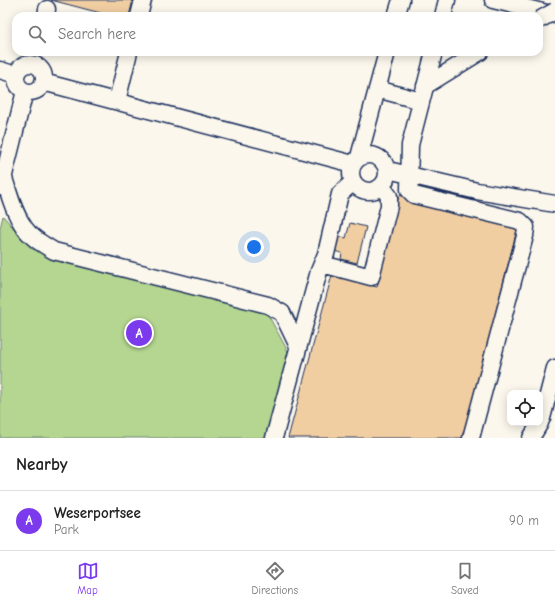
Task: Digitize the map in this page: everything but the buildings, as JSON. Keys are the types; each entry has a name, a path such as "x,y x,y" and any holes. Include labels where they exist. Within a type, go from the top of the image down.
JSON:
{"lane":[{"path":"140,12 143,0"},
{"path":"397,12 400,0"},
{"path":"444,12 447,0"},
{"path":"493,0 546,11"},
{"path":"116,101 128,56"},
{"path":"386,56 356,161 351,170 353,182 356,186 372,192 382,187 388,176 386,166"},
{"path":"433,56 410,145 408,190 414,195 520,221 526,227 525,236 471,438"},
{"path":"376,94 423,94 475,56"},
{"path":"36,58 44,78 43,82 38,89 29,92 25,91 16,83 16,75 21,67 36,58"},
{"path":"0,70 16,75"},
{"path":"43,82 331,158 356,161 370,154 376,156 386,166 408,174 477,191 555,204"},
{"path":"25,91 2,184 24,228 38,241 54,251 268,305 282,313 298,346"},
{"path":"331,158 349,154 356,147 364,115 376,94"},
{"path":"386,166 404,158 410,145"},
{"path":"274,438 298,346 326,254 340,194 342,182 338,168 331,158"},
{"path":"340,194 353,182"},
{"path":"322,264 371,278 389,206 389,196 382,187"},
{"path":"543,414 555,368"},
{"path":"531,438 538,426"}],"green space":[{"path":"3,216 32,249 266,311 290,355 268,438 0,438 0,228"}],"place":[{"name":"Weserportsee","path":"139,333"}]}
